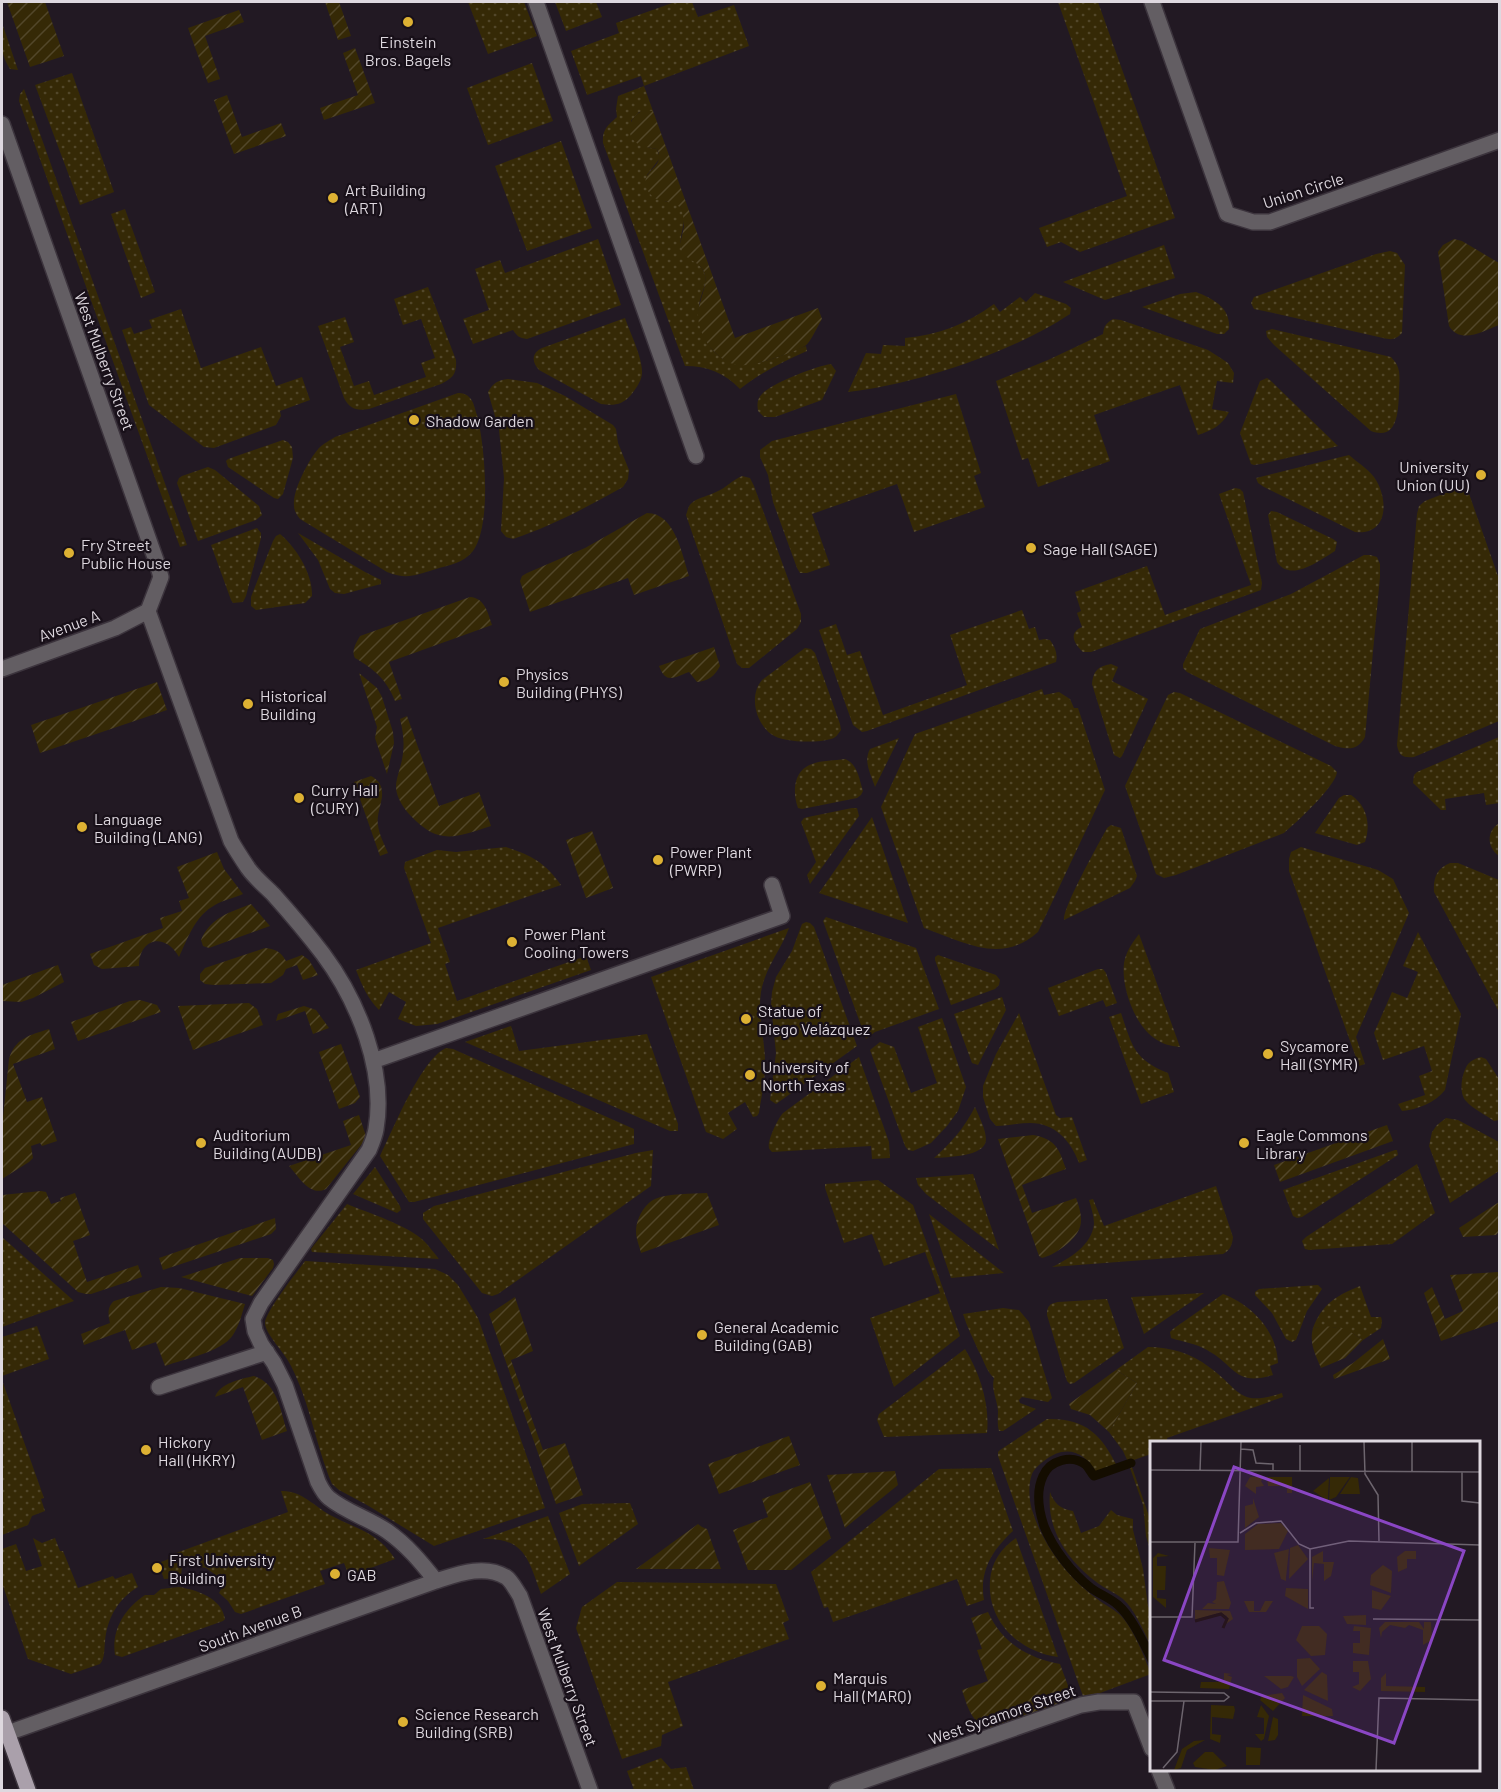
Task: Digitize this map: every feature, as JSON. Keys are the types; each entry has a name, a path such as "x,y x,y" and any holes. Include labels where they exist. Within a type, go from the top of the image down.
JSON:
{"main road":[{"path":"2,1718 4,1735 28,1791"}],"street":[{"path":"536,2 696,456"},
{"name":"Union Circle","path":"1152,2 1227,214 1253,222 1270,222 1500,140"},
{"name":"West Mulberry Street","path":"2,124 157,563 161,577 148,611"},
{"path":"148,611 231,841 249,869 278,899 336,973 361,1023 374,1061 378,1102 376,1130 369,1150 256,1310 253,1319 255,1331 285,1385 318,1482 327,1497 401,1541 436,1581"},
{"name":"Avenue A","path":"2,669 115,627 148,611"},
{"path":"374,1061 782,916 772,885"},
{"path":"159,1387 267,1352"},
{"name":"South Avenue B","path":"4,1735 436,1581 484,1570 507,1577"},
{"name":"West Mulberry Street","path":"507,1577 524,1605 590,1791"},
{"name":"West Sycamore Street","path":"837,1791 1081,1705 1099,1702 1134,1702 1150,1744"},
{"path":"1159,1771 1167,1791"}],"shaded area":[{"path":"7,2 45,2 64,56 30,67"},
{"path":"325,2 339,2 351,36 338,40"},
{"path":"468,2 524,2 537,36 488,54"},
{"path":"555,2 596,2 602,17 566,31"},
{"path":"675,2 692,2 698,17 734,5 749,46 644,86 641,76 587,95 571,51 619,33 616,23"},
{"path":"1058,2 1098,2 1175,218 1080,252 1061,242 1047,247 1039,228 1127,196"},
{"path":"239,10 244,22 205,36 220,79 208,83 188,28"},
{"path":"2,23 18,70 10,69 4,58 1,42"},
{"path":"355,48 375,103 324,120 320,108 358,95 343,53"},
{"path":"532,63 553,121 488,145 467,88"},
{"path":"72,73 114,192 80,205 35,85"},
{"path":"644,86 653,111 639,112 631,121 647,147 657,149 660,158 647,175 647,186 659,199 675,203 681,208 684,217 682,250 700,266 705,275 699,311 707,342 717,354 728,361 740,364 767,361 806,346 807,351 764,372 740,389 715,372 701,367 685,366 603,143 606,128 617,117 618,96"},
{"path":"24,89 187,545 180,547 19,101"},
{"path":"227,95 242,137 281,123 286,136 234,154 214,100"},
{"path":"644,110 653,111 735,338 818,308 822,319 805,346 771,359 739,365 716,354 705,340 698,315 705,275 701,267 683,253 681,242 684,226 681,208 655,198 648,191 646,178 658,161 657,149 640,145 631,136 632,121"},
{"path":"561,141 592,228 527,251 495,166"},
{"path":"125,209 155,292 141,298 111,214"},
{"path":"598,239 621,305 527,339 518,336 513,330 473,344 463,319 489,310 475,269 500,260 505,273"},
{"path":"1454,239 1462,241 1499,263 1499,325 1466,336 1454,332 1449,326 1438,252 1443,245"},
{"path":"1164,245 1175,278 1105,300 1063,282"},
{"path":"1390,251 1397,253 1405,265 1402,333 1395,338 1386,339 1254,309 1251,303 1254,297"},
{"path":"428,287 456,360 453,375 441,384 369,409 360,410 351,407 344,398 318,326 345,317 354,342 340,347 354,386 369,381 374,395 426,377 421,363 435,358 421,319 403,325 394,299"},
{"path":"1196,292 1215,301 1224,310 1229,329 1224,334 1217,334 1142,307 1180,294"},
{"path":"1035,293 1066,304 1071,308 1070,314 1021,341 964,364 904,382 848,392 866,353 881,354 883,345 905,346 905,338 952,327 994,304 1000,312 1020,297 1026,302"},
{"path":"181,309 201,368 261,347 276,386 302,377 310,400 280,411 281,416 276,425 214,448 204,447 149,405 122,330 131,327 134,334 152,328 149,320"},
{"path":"625,318 638,353 642,374 631,395 621,403 601,404 539,370 535,363 535,355 542,348"},
{"path":"1113,319 1208,350 1228,363 1234,373 1233,383 1217,381 1212,409 1229,412 1216,427 1198,435 1180,385 1094,415 1110,461 1038,487 1028,458 1022,460 996,381 1103,334 1106,325"},
{"path":"1272,329 1391,357 1396,363 1400,379 1395,423 1387,432 1371,431 1274,345 1267,337 1266,331"},
{"path":"831,364 836,371 822,400 775,417 764,417 758,411 758,400 767,390 795,376"},
{"path":"1267,378 1338,446 1261,464 1251,464 1240,433 1260,381"},
{"path":"508,379 537,383 565,396 613,425 629,470 628,479 623,487 583,509 513,539 506,537 501,531 504,478 499,430 488,392 496,382"},
{"path":"458,393 471,400 477,415 484,465 483,523 479,539 469,555 456,563 417,575 394,574 387,572 300,519 294,508 298,484 306,467 322,445 335,437"},
{"path":"956,394 981,473 974,476 985,507 914,532 897,484 812,514 830,565 807,573 800,573 773,502 760,450 772,441"},
{"path":"283,440 292,447 293,458 283,494 278,499 228,467 226,461 228,459"},
{"path":"1349,455 1374,477 1382,495 1384,505 1380,522 1366,532 1355,532 1264,487 1258,483 1256,478"},
{"path":"208,467 215,470 259,506 262,515 256,520 198,541 177,483 182,476"},
{"path":"742,476 750,478 754,486 801,614 801,622 797,629 749,668 742,668 737,664 686,515 695,500 720,490"},
{"path":"1466,485 1499,579 1499,721 1414,757 1404,757 1400,754 1397,745 1417,514 1419,506 1425,501"},
{"path":"1235,488 1243,492 1262,583 1261,590 1091,652 1083,652 1074,639 1075,632 1082,627 1077,613 1081,611 1075,592 1147,566 1165,615 1251,585 1219,494"},
{"path":"1271,511 1333,539 1337,542 1335,551 1306,568 1290,570 1283,568 1277,562 1268,515"},
{"path":"647,513 657,515 671,527 680,546 689,576 634,595 628,578 530,612 520,581 522,576 585,548"},
{"path":"257,528 261,533 261,538 246,596 243,602 233,603 211,545"},
{"path":"298,533 381,580 381,584 344,594 335,593 330,589 318,560"},
{"path":"280,534 292,546 307,570 312,596 305,603 256,610 251,606 251,597 273,541"},
{"path":"1364,555 1377,557 1380,564 1380,577 1365,737 1356,747 1335,746 1183,668 1200,629 1291,594"},
{"path":"470,597 482,603 492,625 389,662 402,699 395,701 379,676 355,658 354,650 360,636"},
{"path":"1022,610 1029,629 1035,627 1039,640 1050,640 1052,643 1055,648 1056,662 867,731 862,732 853,725 819,630 836,624 847,655 860,651 883,715 967,685 950,635"},
{"path":"714,647 720,666 708,679 697,682 689,672 671,678 667,677 659,666"},
{"path":"805,648 815,653 840,724 841,730 833,738 809,742 776,737 765,729 758,716 755,701 758,686 762,680"},
{"path":"1111,664 1118,667 1112,681 1148,699 1120,758 1114,755 1092,684 1097,670"},
{"path":"359,673 377,688 393,732 394,743 387,774 375,738 377,727"},
{"path":"157,682 167,710 40,753 31,725"},
{"path":"1042,689 1044,695 1059,692 1070,699 1074,708 1078,708 1105,790 1038,932 1024,942 996,949 968,944 924,928 881,807 915,734"},
{"path":"1174,692 1331,766 1337,772 1323,795 1284,833 1164,878 1156,874 1125,786 1168,695"},
{"path":"407,716 439,806 479,792 491,826 458,836 439,835 430,832 406,810 399,799 396,787 403,747 400,719"},
{"path":"1499,737 1499,803 1486,805 1484,793 1445,799 1446,810 1441,810 1413,783 1417,772"},
{"path":"899,738 875,787 867,763 870,749"},
{"path":"845,759 853,764 857,772 863,791 861,795 857,798 798,808 795,786 802,771 815,763"},
{"path":"371,776 381,786 382,793 378,825 388,853 380,856 354,782"},
{"path":"1351,795 1356,799 1366,816 1368,829 1365,842 1357,845 1315,833 1339,798"},
{"path":"857,808 859,816 810,884 807,875 816,862 801,822 804,818"},
{"path":"872,817 908,923 819,893"},
{"path":"1499,823 1499,856 1490,844 1490,835"},
{"path":"1111,825 1121,828 1137,876 1135,881 1130,888 1064,920 1069,903 1082,876 1107,828"},
{"path":"592,831 613,888 586,898 566,840"},
{"path":"506,847 537,861 550,871 561,885 438,928 450,962 445,964 457,1001 586,956 591,970 437,1024 416,1026 398,1019 406,1002 389,992 379,1010 368,996 356,970 431,943 404,868 405,862 437,850 456,852"},
{"path":"1301,847 1378,870 1393,879 1409,913 1356,1037 1365,1064 1359,1066 1289,871 1291,852"},
{"path":"217,852 224,869 243,894 218,903 202,915 179,957 173,949 160,941 148,944 143,949 139,966 102,969 94,965 90,954 163,928 160,918 182,911 179,901 189,898 177,867"},
{"path":"1450,863 1458,863 1499,880 1499,1012 1434,892 1437,874"},
{"path":"251,904 270,926 209,948 203,946 201,940 215,921"},
{"path":"826,917 916,948 939,1009 875,1032 866,1039 823,921"},
{"path":"806,922 814,927 857,1046 776,1104 770,1100 776,1053 771,1005 772,992 776,977 792,951 802,924"},
{"path":"789,928 766,975 761,992 760,1011 765,1067 759,1113 753,1117 745,1102 728,1113 737,1129 723,1139 706,1132 651,977"},
{"path":"1418,932 1461,1014 1445,1090 1426,1105 1402,1111 1398,1104 1425,1095 1419,1076 1432,1071 1424,1046 1383,1060 1374,1033 1392,992 1407,998 1418,972 1403,966"},
{"path":"1139,934 1180,1047 1160,1042 1147,1032 1140,1024 1130,1004 1124,963 1126,955"},
{"path":"265,948 278,952 286,961 302,955 309,960 318,975 303,980 297,965 286,969 283,975 271,983 214,985 205,984 200,980 200,974 205,968"},
{"path":"938,955 996,975 1000,980 999,985 995,989 951,1005 935,960"},
{"path":"58,965 64,982 21,1002 2,1001 2,985"},
{"path":"1103,969 1106,973 1117,1003 1106,1007 1103,1000 1059,1016 1048,988"},
{"path":"1002,997 1006,1010 978,1065 972,1063 954,1014"},
{"path":"140,1000 157,1005 161,1012 78,1041 71,1022 130,1001"},
{"path":"249,1003 257,1009 263,1025 193,1050 178,1006"},
{"path":"304,1006 316,1010 329,1028 313,1034 305,1011 276,1021 278,1014"},
{"path":"1019,1013 1056,1115 1060,1118 1072,1117 1087,1160 1079,1163 1067,1141 1047,1126 1030,1123 996,1126 990,1119 983,1097 983,1086 996,1054"},
{"path":"1121,1013 1136,1050 1147,1062 1168,1073 1174,1092 1141,1104 1109,1017"},
{"path":"942,1018 966,1087 958,1111 947,1126 931,1143 913,1151 908,1150 870,1050 880,1042 894,1047 911,1093 937,1083 918,1027"},
{"path":"511,1026 519,1051 647,1034 678,1124 678,1131 670,1131 465,1042"},
{"path":"49,1029 55,1049 13,1064 27,1102 42,1097 57,1141 42,1146 40,1143 31,1146 33,1158 2,1179 2,1127 9,1059 15,1046 24,1038"},
{"path":"341,1044 360,1097 355,1103 339,1109 319,1052"},
{"path":"446,1048 453,1049 634,1129 634,1144 409,1202 380,1156 418,1080 427,1066"},
{"path":"859,1057 889,1142 890,1158 872,1159 871,1146 772,1152 769,1148 770,1140 783,1113"},
{"path":"1481,1057 1486,1059 1499,1079 1499,1120 1494,1121 1472,1107 1462,1093 1463,1077 1468,1064"},
{"path":"975,1107 985,1132 984,1146 965,1155 934,1158 957,1134"},
{"path":"359,1115 366,1136 365,1140 326,1189 320,1191 310,1188 289,1166 351,1145 343,1121"},
{"path":"1446,1118 1458,1120 1499,1142 1499,1171 1450,1203 1429,1146 1432,1132"},
{"path":"1387,1125 1393,1141 1280,1182 1274,1165"},
{"path":"1033,1135 1047,1139 1056,1146 1066,1169 1022,1185 1032,1213 1076,1198 1081,1216 1078,1232 1070,1242 1042,1258 1039,1256 998,1139"},
{"path":"653,1150 651,1186 492,1296 482,1293 423,1219 423,1213 434,1206"},
{"path":"1395,1150 1398,1155 1302,1217 1293,1216 1283,1190"},
{"path":"1417,1164 1435,1213 1392,1244 1305,1249 1302,1241 1306,1237"},
{"path":"375,1167 400,1206 401,1210 397,1213 353,1194"},
{"path":"973,1174 999,1250 926,1194 918,1185 916,1178"},
{"path":"878,1180 913,1205 960,1336 894,1387 870,1318 940,1293 925,1252 884,1266 872,1234 844,1243 825,1188 825,1184"},
{"path":"1216,1186 1233,1237 1230,1247 1223,1254 1052,1267 1079,1250 1089,1238 1094,1224 1089,1200 1093,1199 1104,1226"},
{"path":"46,1192 51,1204 75,1193 90,1235 73,1241 87,1282 138,1265 142,1277 91,1294 78,1292 2,1223 2,1195"},
{"path":"707,1193 719,1225 641,1253 636,1228 643,1211 650,1202 666,1196"},
{"path":"1499,1202 1499,1232 1496,1235 1463,1237 1459,1228"},
{"path":"347,1204 417,1235 439,1259 312,1252 311,1249"},
{"path":"929,1214 1004,1273 951,1278"},
{"path":"275,1218 276,1229 271,1234 163,1270 159,1258"},
{"path":"2,1237 74,1301 2,1327"},
{"path":"240,1258 273,1260 273,1268 252,1296 181,1277"},
{"path":"305,1261 435,1269 448,1275 458,1285 478,1318 545,1508 434,1546 332,1484 298,1380 268,1333 265,1323 276,1301"},
{"path":"1499,1272 1499,1321 1441,1341 1424,1293 1432,1287 1445,1319 1463,1311 1450,1275"},
{"path":"1318,1285 1322,1289 1307,1311 1296,1340 1292,1342 1286,1339 1272,1313 1255,1295 1259,1289"},
{"path":"1360,1286 1371,1317 1381,1317 1381,1328 1363,1340 1339,1328 1313,1328 1331,1301"},
{"path":"161,1287 179,1288 245,1304 233,1335 228,1341 212,1350 165,1366 156,1342 132,1350 125,1330 84,1345 81,1334 110,1323 109,1311 114,1301"},
{"path":"1204,1293 1144,1334 1131,1297"},
{"path":"1223,1294 1253,1312 1268,1330 1277,1351 1278,1363 1270,1366 1273,1375 1260,1378 1243,1377 1207,1350 1171,1338 1170,1332 1173,1329"},
{"path":"515,1297 533,1351 511,1360 543,1450 565,1443 583,1495 556,1504 489,1314"},
{"path":"1107,1299 1124,1348 1070,1384 1065,1375 1047,1315 1048,1307 1058,1302"},
{"path":"1003,1308 1019,1310 1029,1322 1052,1398 1048,1402 1022,1397 1019,1400 1020,1403 1036,1409 1003,1431 999,1431 994,1378 985,1365 963,1314"},
{"path":"37,1326 49,1359 2,1376 2,1337"},
{"path":"1325,1326 1346,1329 1363,1340 1345,1358 1321,1368 1313,1348 1312,1333 1313,1328"},
{"path":"1383,1339 1390,1359 1334,1379 1333,1375 1353,1363"},
{"path":"1148,1347 1164,1348 1195,1358 1234,1389 1248,1397 1268,1397 1282,1393 1283,1397 1167,1438 1168,1441 1150,1441 1150,1454 1128,1462 1109,1432 1137,1383 1116,1370"},
{"path":"965,1349 983,1390 987,1411 987,1433 884,1437 877,1420 879,1414"},
{"path":"1116,1370 1137,1383 1109,1432 1090,1415 1071,1409 1069,1404"},
{"path":"254,1376 262,1380 273,1391 287,1431 262,1440 243,1387 215,1397 226,1385"},
{"path":"2,1380 44,1498 41,1499 45,1511 32,1516 28,1525 2,1535"},
{"path":"1047,1419 1072,1421 1082,1425 1105,1445 1117,1466 1096,1473 1086,1459 1080,1455 1074,1452 1059,1453 1044,1461 1033,1472 1029,1492 1030,1501 1049,1548 1085,1590 1116,1612 1129,1626 1138,1642 1150,1674 1084,1699 998,1456 1000,1450"},
{"path":"789,1436 800,1465 719,1494 708,1464"},
{"path":"1132,1467 1150,1519 1150,1550 1146,1536 1143,1505 1130,1468"},
{"path":"991,1468 1013,1531 993,1554 985,1571 984,1600 967,1606 957,1579 833,1622 828,1607 824,1608 811,1572 939,1469"},
{"path":"895,1471 898,1485 845,1528 827,1475"},
{"path":"810,1482 831,1538 791,1570 748,1570 733,1530 768,1517 762,1499"},
{"path":"281,1491 295,1493 330,1515 366,1532 381,1543 395,1559 349,1576 344,1563 320,1571 325,1584 241,1614 235,1612 219,1593 225,1582 206,1568 182,1564 181,1578 164,1579 158,1563 169,1559 168,1556 288,1512"},
{"path":"1050,1492 1058,1505 1073,1511 1081,1533 1099,1526 1111,1510 1117,1515 1133,1519 1133,1530 1150,1611 1150,1644 1128,1604 1088,1575 1069,1556 1056,1532 1050,1506"},
{"path":"630,1503 638,1524 579,1566 559,1513 582,1504"},
{"path":"548,1516 570,1574 541,1594 533,1571 517,1547 497,1539 483,1539"},
{"path":"698,1524 707,1529 721,1569 636,1569"},
{"path":"33,1538 42,1543 55,1538 60,1551 63,1551 78,1588 113,1576 115,1579 132,1573 138,1587 119,1603 111,1617 106,1633 104,1657 100,1664 71,1674 28,1659 2,1583 2,1549 16,1544 26,1571 42,1566"},
{"path":"1016,1538 1058,1657 1030,1649 1019,1641 1008,1632 994,1609 990,1596 992,1568 1001,1551"},
{"path":"617,1582 776,1584 789,1620 783,1623 789,1639 668,1682 683,1726 662,1735 661,1746 622,1759 576,1628 582,1607"},
{"path":"179,1587 193,1590 214,1600 225,1619 122,1657 115,1655 117,1628 131,1606 145,1595 154,1595 161,1589"},
{"path":"988,1612 1001,1632 1017,1647 1037,1658 1060,1664 1074,1702 998,1728 982,1725 977,1721 970,1711 962,1690 988,1681 977,1650 982,1649 971,1618"},
{"path":"661,1758 671,1769 686,1767 694,1790 634,1790 627,1771"}],"waterway":[{"path":"1131,1463 1094,1476 1086,1465 1074,1460 1062,1460 1046,1470 1043,1476 1039,1494 1040,1508 1048,1535 1064,1560 1091,1588 1123,1610 1150,1656"}],"place":[{"name":"Einstein Bros. Bagels","path":"408,22"},
{"name":"Art Building (ART)","path":"333,198"},
{"name":"Shadow Garden","path":"414,420"},
{"name":"University Union (UU)","path":"1481,475"},
{"name":"Sage Hall (SAGE)","path":"1031,548"},
{"name":"Fry Street Public House","path":"69,553"},
{"name":"Physics Building (PHYS)","path":"504,682"},
{"name":"Historical Building","path":"248,704"},
{"name":"Curry Hall (CURY)","path":"299,798"},
{"name":"Language Building (LANG)","path":"82,827"},
{"name":"Power Plant (PWRP)","path":"658,860"},
{"name":"Power Plant Cooling Towers","path":"512,942"},
{"name":"Statue of Diego Velázquez","path":"746,1019"},
{"name":"Sycamore Hall (SYMR)","path":"1268,1054"},
{"name":"University of North Texas","path":"750,1075"},
{"name":"Auditorium Building (AUDB)","path":"201,1143"},
{"name":"Eagle Commons Library","path":"1244,1143"},
{"name":"General Academic Building (GAB)","path":"702,1335"},
{"name":"Hickory Hall (HKRY)","path":"146,1450"},
{"name":"First University Building","path":"157,1568"},
{"name":"GAB","path":"335,1574"},
{"name":"Marquis Hall (MARQ)","path":"821,1686"},
{"name":"Science Research Building (SRB)","path":"403,1722"}]}
